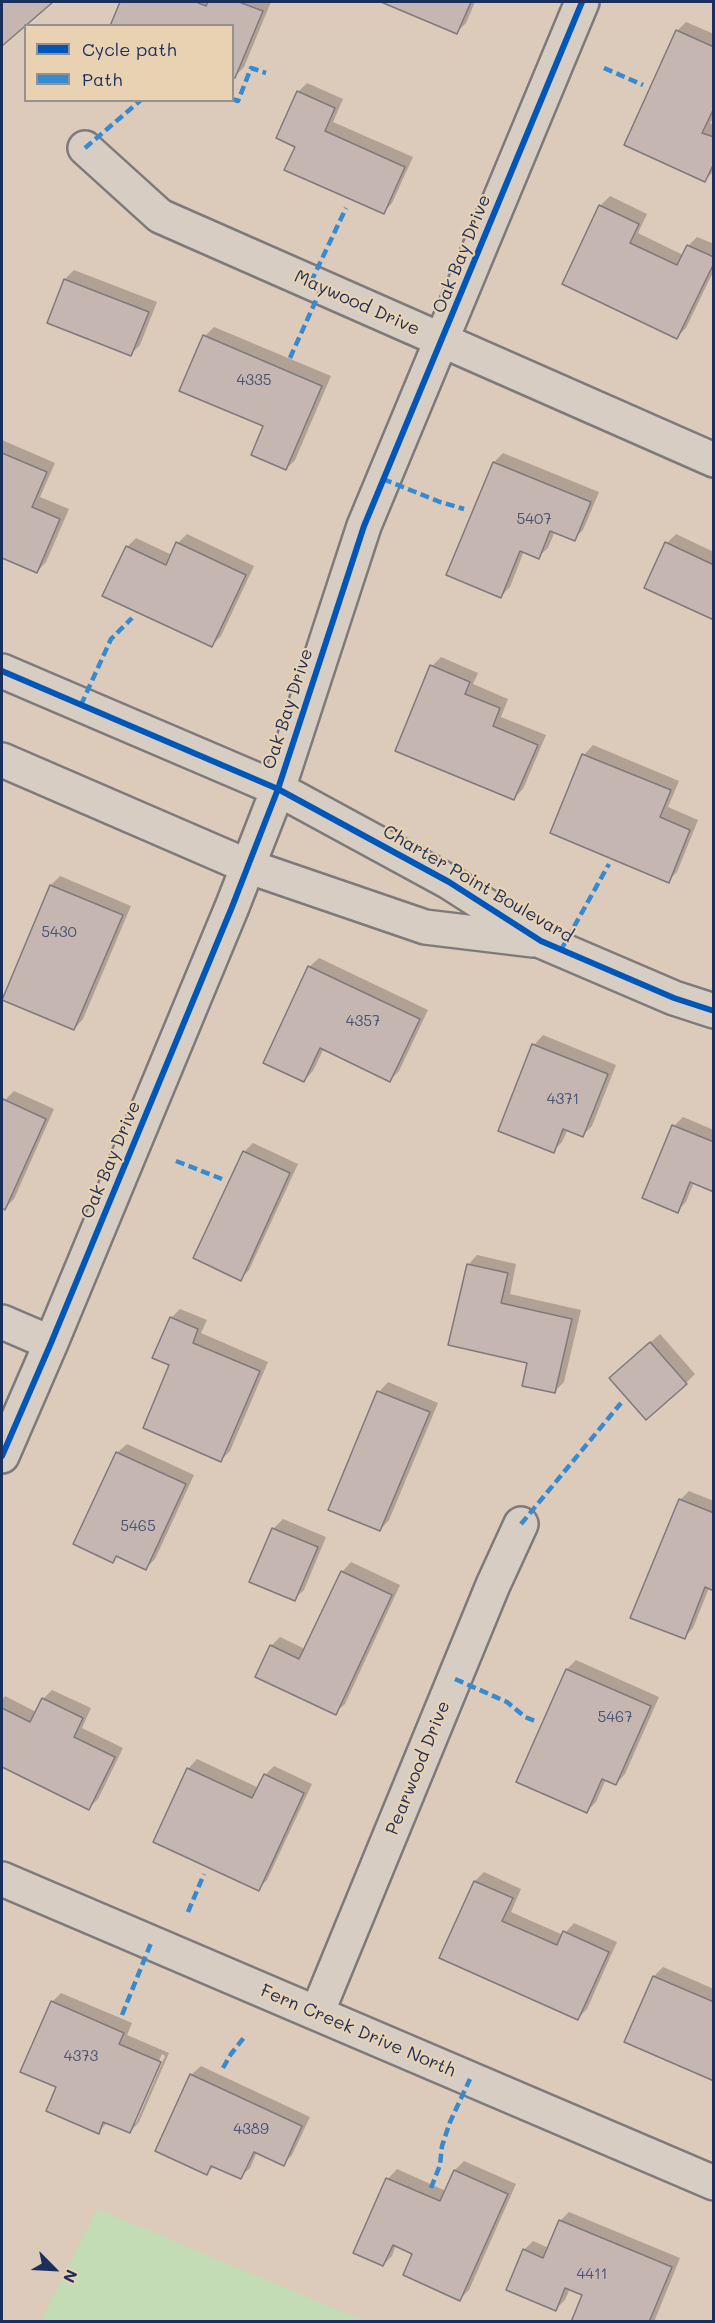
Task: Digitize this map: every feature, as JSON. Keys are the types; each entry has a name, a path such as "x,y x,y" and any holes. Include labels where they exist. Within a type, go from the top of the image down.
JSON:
{"street":[{"name":"Oak Bay Drive","path":"2,1456 232,907 278,789 364,526 582,2"},
{"name":"Maywood Drive","path":"85,148 160,216 714,459"},
{"name":"Charter Point Boulevard","path":"2,671 278,789 449,882 541,941 674,998 714,1011"},
{"name":"Charter Point Boulevard","path":"2,760 247,866 424,927 541,941"},
{"path":"2,1322 51,1343"},
{"name":"Pearwood Drive","path":"317,2013 521,1524"},
{"name":"Fern Creek Drive North","path":"2,1879 714,2183"}],"green space":[{"path":"97,2209 364,2321 41,2321"}],"building":[{"path":"2,2 53,2 28,24 24,24 24,27 2,46"},
{"path":"120,2 196,2 206,6 208,2 239,2 263,11 235,78 234,24 111,24"},
{"path":"381,2 471,2 457,34"},
{"path":"676,30 714,47 714,108 702,133 714,137 714,163 705,182 624,145"},
{"path":"297,91 335,108 325,131 405,167 384,214 284,170 295,147 276,138"},
{"path":"599,205 639,224 630,243 677,265 687,245 714,257 714,263 677,339 562,284"},
{"path":"64,279 149,312 131,356 47,323"},
{"path":"203,335 322,386 286,470 251,455 263,426 179,391"},
{"path":"2,453 47,472 32,507 60,519 37,573 2,558"},
{"path":"493,462 591,502 575,541 550,531 539,559 520,551 501,598 446,575"},
{"path":"176,542 246,575 212,647 102,596 126,546 166,565"},
{"path":"665,542 714,565 714,620 644,588"},
{"path":"430,665 470,682 465,694 500,708 493,726 538,745 514,800 395,751"},
{"path":"582,754 671,790 660,817 690,830 669,883 550,833"},
{"path":"50,885 123,915 74,1030 2,1000"},
{"path":"308,966 420,1019 390,1082 320,1048 304,1082 263,1063"},
{"path":"532,1044 608,1074 583,1137 563,1129 554,1153 498,1131"},
{"path":"3,1099 46,1119 5,1210 2,1208"},
{"path":"672,1125 714,1142 714,1192 690,1182 678,1213 642,1198"},
{"path":"243,1151 290,1173 241,1281 193,1258"},
{"path":"467,1264 508,1273 501,1303 572,1319 555,1393 522,1386 527,1363 448,1345"},
{"path":"170,1317 198,1329 193,1343 260,1371 221,1462 143,1428 169,1365 152,1358"},
{"path":"650,1342 687,1384 646,1420 609,1378"},
{"path":"377,1391 430,1412 380,1531 328,1510"},
{"path":"116,1452 186,1484 146,1570 116,1556 113,1563 73,1544"},
{"path":"679,1499 714,1513 714,1591 705,1587 685,1639 630,1618"},
{"path":"272,1528 318,1547 295,1601 249,1582"},
{"path":"341,1571 392,1595 336,1715 255,1677 270,1645 299,1659"},
{"path":"566,1669 651,1706 616,1785 602,1779 587,1813 516,1782"},
{"path":"42,1698 83,1718 74,1737 115,1757 89,1810 2,1767 2,1708 30,1722"},
{"path":"187,1768 252,1798 264,1774 304,1793 259,1891 153,1842"},
{"path":"474,1881 513,1898 502,1921 557,1945 563,1931 609,1952 578,2020 439,1958"},
{"path":"653,1976 714,2002 714,2081 624,2042"},
{"path":"51,2001 124,2033 119,2044 161,2062 130,2133 103,2122 99,2134 46,2111 56,2087 20,2072"},
{"path":"190,2074 302,2126 284,2166 254,2152 241,2179 211,2166 207,2175 155,2151"},
{"path":"454,2170 508,2194 460,2301 403,2275 412,2254 393,2245 383,2266 353,2253 386,2178 440,2201"},
{"path":"559,2220 672,2267 649,2322 571,2322 582,2295 565,2288 556,2311 506,2290 523,2249 543,2258"}],"marked path":[{"path":"234,100 238,101 251,68 266,73"},
{"path":"604,68 643,85"},
{"path":"85,148 139,102"},
{"path":"311,282 346,208"},
{"path":"290,358 322,287"},
{"path":"383,479 464,509"},
{"path":"81,705 111,639 132,618"},
{"path":"561,950 609,864"},
{"path":"176,1161 222,1179"},
{"path":"521,1524 621,1403"},
{"path":"455,1679 507,1702 525,1717 535,1721"},
{"path":"188,1912 204,1874"},
{"path":"122,2015 151,1943"},
{"path":"223,2068 246,2035"},
{"path":"431,2188 440,2165 442,2146 450,2122 470,2079"}],"cycle path":[{"path":"2,1456 232,907 278,789 364,526 582,2"},
{"path":"2,671 278,789 449,882 541,941 674,998 714,1011"}]}
